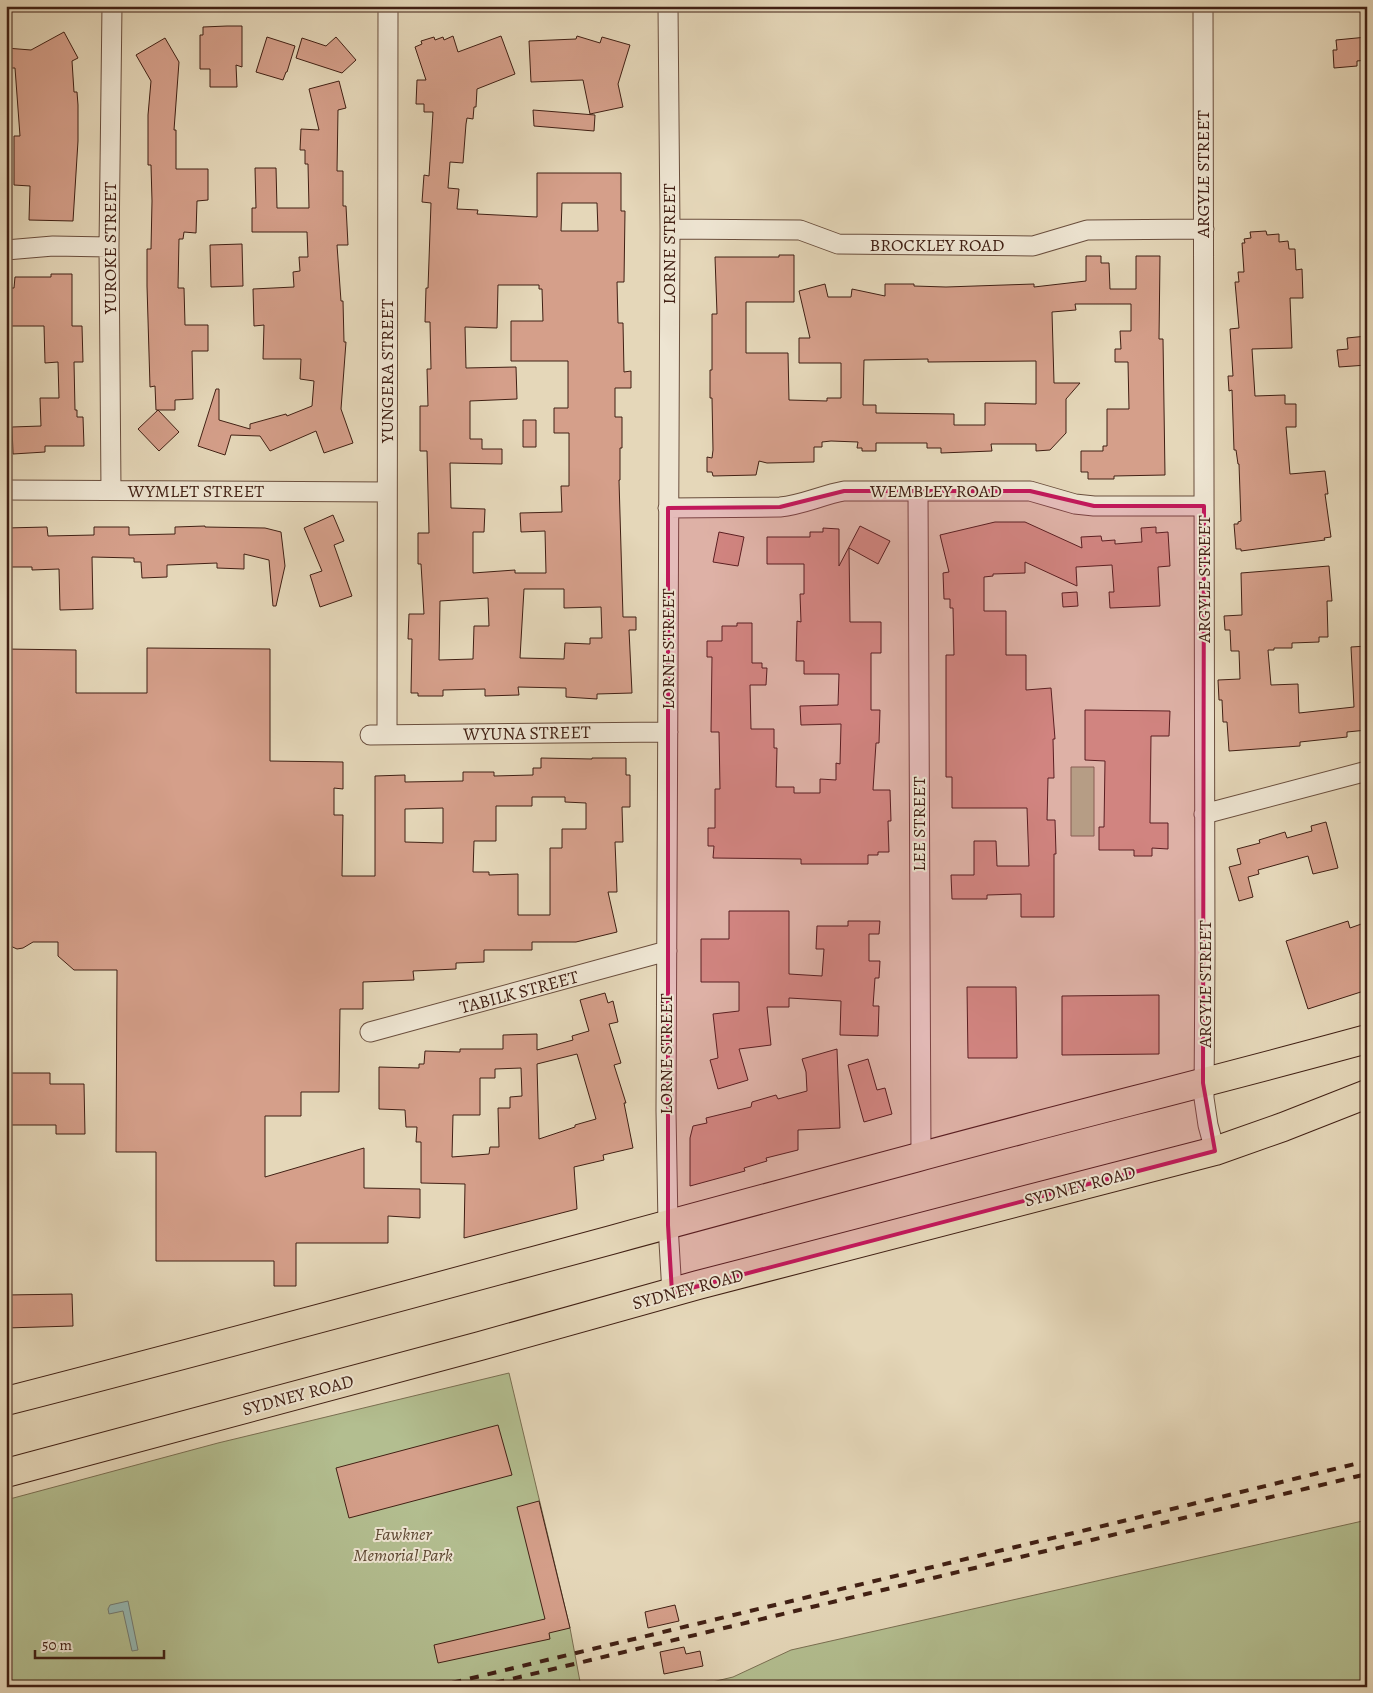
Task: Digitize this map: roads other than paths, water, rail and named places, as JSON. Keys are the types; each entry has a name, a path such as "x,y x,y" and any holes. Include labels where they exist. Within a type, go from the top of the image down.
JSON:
{"highway":[{"path":"6,1401 256,1337 920,1156 1367,1039"},
{"name":"SYDNEY ROAD","path":"6,1473 672,1293 1215,1151 1367,1094"}],"street":[{"name":"YUROKE STREET","path":"111,490 109,247 112,6"},
{"name":"YUNGERA STREET","path":"378,735 387,492 388,6"},
{"name":"LORNE STREET","path":"668,6 670,229 666,1111 668,1225 672,1293"},
{"name":"ARGYLE STREET","path":"1203,6 1205,1057 1203,1083 1208,1124 1215,1151"},
{"name":"BROCKLEY ROAD","path":"670,229 800,230 838,244 1033,246 1093,229 1204,229"},
{"path":"6,250 54,246 109,247"},
{"name":"WYMLET STREET","path":"6,490 387,492"},
{"name":"WEMBLEY ROAD","path":"668,508 795,506 829,494 844,492 1030,491 1074,504 1094,506 1204,506"},
{"name":"LEE STREET","path":"918,492 920,1156"},
{"name":"WYUNA STREET","path":"378,735 668,732"},
{"path":"1204,814 1367,771"},
{"name":"TABILK STREET","path":"370,1032 667,951"}],"water":[{"path":"128,1601 138,1650 132,1651 123,1611 109,1614 108,1609 110,1605"}],"railway":[{"path":"435,1687 1367,1461"},
{"path":"478,1687 1367,1474"}],"park label":[{"name":"Fawkner Memorial Park","path":"403,1544"}]}
